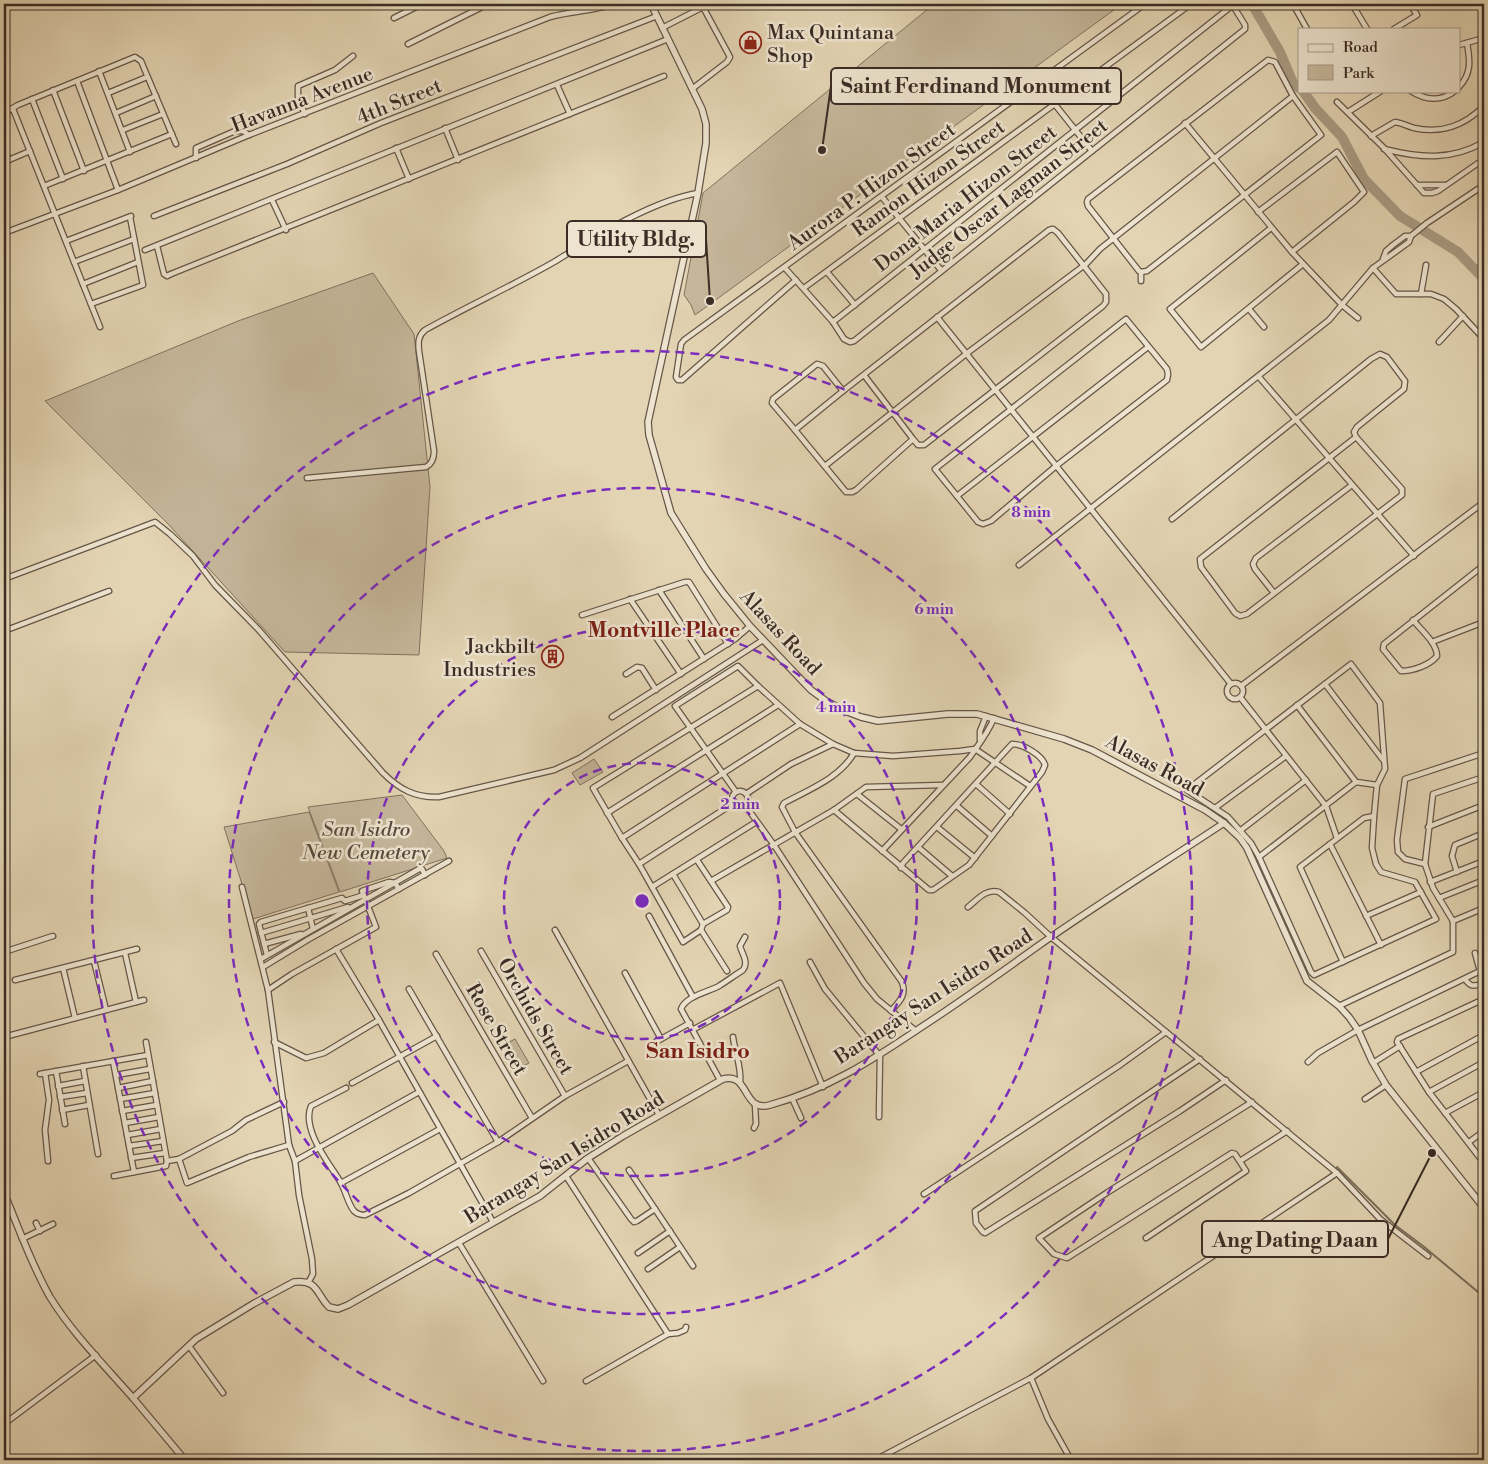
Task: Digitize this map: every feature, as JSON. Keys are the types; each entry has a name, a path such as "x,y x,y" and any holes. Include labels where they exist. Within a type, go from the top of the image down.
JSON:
{"street":[{"path":"394,18 422,4"},
{"path":"408,44 488,4"},
{"name":"Havanna Avenue","path":"4,233 118,190 248,135 550,17 571,12 599,9 615,4"},
{"name":"Alasas Road","path":"651,4 702,109 706,124 706,143 698,193 649,411 649,435 671,513 724,594 750,626 812,690 845,711 860,718 878,721 965,714 994,718 1056,736 1092,750 1224,823 1240,838 1247,848 1307,981 1339,1006 1358,1030 1373,1063 1386,1085 1484,1208"},
{"path":"662,28 709,4"},
{"name":"Aurora P. Hizon Street","path":"796,280 682,380 678,380 676,377 680,348 684,340 1145,4"},
{"name":"Ramon Hizon Street","path":"804,288 1190,4"},
{"name":"Judge Oscar Lagman Street","path":"833,322 847,342 852,342 1245,30 1245,25 1233,4"},
{"name":"Dona Maria Hizon Street","path":"833,322 1233,4"},
{"path":"1292,4 1306,28"},
{"path":"1352,4 1366,28"},
{"path":"1396,28 1416,15 1410,4"},
{"path":"692,89 727,62 730,57 703,7"},
{"name":"4th Street","path":"154,216 287,164 381,123 656,16"},
{"path":"1460,45 1484,38"},
{"path":"145,250 668,39"},
{"path":"1460,85 1470,70 1467,43"},
{"path":"305,114 298,98 298,86 309,79 335,70 353,56"},
{"path":"4,113 53,90 135,57 140,61 148,77 176,144"},
{"path":"1268,60 1275,62 1293,96 1321,135 1147,271 1141,272 1135,268 1088,206 1087,202 1088,199 1185,123 1268,60"},
{"path":"99,71 130,152"},
{"path":"157,246 164,274 168,275 286,230 664,76"},
{"path":"108,93 148,77"},
{"path":"77,80 118,190"},
{"path":"1037,82 1092,151"},
{"path":"557,84 570,114"},
{"path":"53,90 84,171"},
{"path":"1348,112 1379,92"},
{"path":"1413,92 1421,97 1434,99 1443,98 1453,92"},
{"path":"116,113 156,96"},
{"path":"825,466 966,354 1083,265 1293,96"},
{"path":"32,99 63,179"},
{"path":"1337,102 1427,194 1438,190 1484,159"},
{"path":"1371,136 1395,122 1431,131 1457,126 1468,120 1484,106"},
{"path":"13,109 100,327"},
{"path":"122,130 163,114"},
{"path":"1185,123 1292,252 1342,305 1358,318"},
{"path":"445,128 458,160"},
{"path":"196,158 196,148 232,132 243,131 248,135"},
{"path":"44,186 172,134"},
{"path":"1384,148 1408,155 1452,155 1471,149 1484,142"},
{"path":"4,148 6,161 30,151"},
{"path":"396,148 409,179"},
{"path":"1258,212 1337,152 1364,192 1292,252"},
{"path":"1417,185 1445,185"},
{"path":"1019,565 1329,320 1373,268 1383,259 1386,251 1393,244 1405,236 1411,236 1484,185"},
{"path":"307,478 426,467 429,465 434,456 434,451 418,345 421,334 425,330 630,219 683,195 698,193"},
{"path":"882,197 941,270"},
{"path":"272,200 286,230"},
{"path":"66,241 130,216 143,285 91,304"},
{"path":"1271,228 1170,309 1201,347 1303,264"},
{"path":"795,430 842,391 1049,230 1052,229 1058,233 1106,294 1106,302 928,443 920,445 913,439 864,375"},
{"path":"74,262 134,239"},
{"path":"83,284 138,262"},
{"path":"1421,294 1426,265"},
{"path":"785,268 833,322"},
{"path":"1373,268 1396,294 1431,294 1444,299 1484,339"},
{"path":"827,272 854,305"},
{"path":"1141,272 1141,281"},
{"path":"1250,309 1264,328"},
{"path":"1439,342 1463,316"},
{"path":"937,317 1230,684"},
{"path":"1126,319 1148,347 1167,369 1167,380 1056,466 987,523 978,522 935,468 1126,319"},
{"path":"957,496 1148,347"},
{"path":"1172,519 1376,355 1384,355 1405,381 1404,390 1355,429 1354,435 1356,437 1403,490 1402,496 1247,614 1237,615 1201,567 1200,559 1356,437"},
{"path":"842,391 819,364 772,399 772,403 846,492 852,492 913,439"},
{"path":"1258,376 1414,556"},
{"path":"1274,593 1255,569 1253,564 1256,558 1352,485"},
{"path":"1241,686 1484,502"},
{"path":"4,579 155,522 193,556 215,585 258,629 382,773 402,790 430,797 439,797 554,770 580,758 763,640"},
{"path":"1413,620 1432,642 1437,650 1437,656 1435,659 1409,670 1401,671 1383,647 1386,642 1413,620 1484,565"},
{"path":"582,615 689,582 728,644"},
{"path":"4,631 109,590"},
{"path":"659,590 704,659"},
{"path":"630,599 681,674"},
{"path":"1432,642 1484,622"},
{"path":"612,717 728,644 750,626"},
{"path":"1351,664 1380,703 1385,769 1377,784 1372,848 1378,869 1381,872 1415,882 1436,919 1314,975 1251,843 1240,830 1215,808 1187,790 1296,704 1325,684 1351,664"},
{"path":"736,792 675,706 738,666 800,724 833,744 854,753 893,756 975,749 1030,786"},
{"path":"626,674 638,667 642,668 656,690"},
{"path":"1238,683 1241,686 1243,691 1240,696 1234,698 1228,694 1230,684 1238,683"},
{"path":"1325,684 1383,760"},
{"path":"697,860 728,907 727,910 703,924 701,930 683,942 593,788 758,686"},
{"path":"1240,696 1326,806 1337,838"},
{"path":"1296,704 1356,782"},
{"path":"607,813 778,705"},
{"path":"980,740 980,731 986,716"},
{"path":"882,851 970,757 980,740 988,733 994,718"},
{"path":"622,838 800,724"},
{"path":"746,794 791,764 833,744"},
{"path":"834,810 902,868 931,890 969,865 975,858 1042,772 1045,765 1040,757 1022,746 1012,744 957,806 918,846 903,863 902,868"},
{"path":"854,753 850,761 830,778 784,803 782,807 795,832 902,982 904,993 902,999 891,1011"},
{"path":"1425,864 1405,859 1398,852 1396,840 1405,779 1484,753"},
{"path":"1215,808 1286,756"},
{"path":"1339,1006 1453,952 1453,920 1430,882 1425,864 1432,794 1484,777"},
{"path":"1240,830 1306,780"},
{"path":"1258,857 1356,782 1377,784"},
{"path":"711,881 834,810 866,787 943,784"},
{"path":"976,784 1010,814"},
{"path":"740,791 746,794 748,801 744,805 737,806 734,803 732,797 736,792 740,791"},
{"path":"857,794 901,829"},
{"path":"639,864 734,803"},
{"path":"744,805 774,845 864,983 891,1011 916,1031"},
{"path":"1428,827 1484,805"},
{"path":"957,806 992,836"},
{"path":"1344,962 1300,867 1364,818 1374,816"},
{"path":"652,887 756,822"},
{"name":"Barangay San Isidro Road","path":"755,1105 761,1107 823,1087 880,1056 1051,937 1224,823"},
{"path":"937,827 975,858"},
{"path":"1457,872 1452,856 1455,845 1484,833"},
{"path":"1330,844 1381,945"},
{"path":"918,846 952,876"},
{"path":"263,967 309,939 449,861"},
{"path":"1430,882 1484,861"},
{"path":"267,955 259,924 261,922 342,898 345,901 364,897 396,883 420,868 425,875"},
{"path":"674,874 703,924"},
{"path":"1439,898 1484,880"},
{"path":"268,990 376,927 362,891 389,882 396,883"},
{"path":"396,883 399,889"},
{"path":"133,1398 196,1339 286,1286 294,1282 308,1282 313,1274 312,1259 299,1196 295,1161 289,1145 268,990 242,887"},
{"path":"968,907 986,892 998,892 1337,1173 1380,1219 1428,1256"},
{"path":"1366,916 1421,892"},
{"path":"260,959 358,904 364,897"},
{"path":"323,903 327,913 337,924"},
{"path":"261,933 358,904"},
{"path":"308,908 313,929"},
{"path":"1453,920 1484,908"},
{"path":"649,916 694,997"},
{"path":"555,930 659,1115"},
{"path":"701,930 727,971"},
{"path":"305,934 309,939"},
{"path":"264,944 290,936 305,934"},
{"path":"4,952 52,936"},
{"path":"745,937 740,946 746,961 746,967 718,986 683,1004 681,1009 694,1029 720,1080 733,1078 740,1083 755,1105 756,1124 754,1128"},
{"path":"278,948 282,955"},
{"path":"15,980 137,949"},
{"path":"336,949 379,1020 494,1222"},
{"name":"Orchids Street","path":"481,951 565,1096"},
{"path":"125,953 136,1002"},
{"path":"1308,1062 1318,1053 1358,1030 1480,971 1475,953"},
{"name":"Rose Street","path":"436,954 532,1118"},
{"path":"94,961 106,1010"},
{"path":"810,962 825,989 880,1056 880,1117"},
{"path":"63,968 75,1018"},
{"path":"626,973 661,1039"},
{"path":"1465,979 1469,986 1484,983"},
{"path":"694,1029 780,983 823,1087"},
{"path":"409,989 498,1142"},
{"path":"1484,999 1398,1039 1400,1046 1428,1092 1484,1164"},
{"path":"4,1037 144,1000"},
{"path":"274,1042 306,1058 324,1053 379,1020"},
{"path":"652,1044 690,1023"},
{"path":"924,1194 1112,1070 1166,1032"},
{"path":"1416,1072 1484,1035"},
{"path":"352,1083 436,1036"},
{"path":"733,1037 740,1071 740,1083"},
{"path":"114,1176 166,1166 167,1161 146,1042"},
{"path":"1373,1063 1400,1046"},
{"path":"48,1161 45,1130 49,1100 43,1074 148,1055"},
{"path":"1200,1059 975,1211 976,1223 985,1233 1226,1080"},
{"path":"114,1061 134,1172"},
{"path":"346,1088 311,1106 308,1117 319,1149 341,1183 354,1211 360,1215 365,1215 409,1193 498,1142 565,1096 628,1061"},
{"path":"1428,1092 1484,1062"},
{"path":"83,1066 98,1154"},
{"path":"116,1075 150,1069"},
{"path":"56,1071 65,1124"},
{"name":"Barangay San Isidro Road","path":"308,1282 318,1291 329,1307 338,1309 348,1305 417,1264 540,1196 588,1158 720,1080"},
{"path":"58,1086 85,1081"},
{"path":"118,1088 153,1081"},
{"path":"1365,1099 1386,1085"},
{"path":"295,1161 419,1092"},
{"path":"1445,1113 1484,1092"},
{"path":"60,1097 87,1093"},
{"path":"120,1099 155,1093"},
{"path":"792,1098 801,1118"},
{"path":"167,1161 179,1159 232,1131 246,1120 284,1102"},
{"path":"1146,1238 1246,1171 1240,1161 1232,1153 1067,1258 1054,1254 1039,1238 1108,1192 1252,1102"},
{"path":"62,1110 89,1105"},
{"path":"122,1111 157,1105"},
{"path":"125,1123 159,1117"},
{"path":"127,1135 161,1129"},
{"path":"341,1183 440,1129"},
{"path":"1240,1161 1287,1131"},
{"path":"1468,1142 1484,1131"},
{"path":"129,1146 163,1141"},
{"path":"179,1159 187,1183 248,1157 289,1145"},
{"path":"131,1158 165,1152"},
{"path":"588,1158 630,1219 634,1222 637,1221 655,1209"},
{"path":"630,1170 694,1266"},
{"path":"875,1460 1031,1378 1337,1173"},
{"path":"566,1176 668,1334"},
{"path":"4,1193 22,1239 51,1298 68,1322 185,1460"},
{"path":"36,1223 40,1231"},
{"path":"22,1239 53,1224"},
{"path":"638,1253 670,1231"},
{"path":"458,1243 543,1381"},
{"path":"648,1269 680,1247"},
{"path":"586,1381 668,1334 682,1332 686,1327"},
{"path":"188,1346 223,1393"},
{"path":"4,1424 96,1355"},
{"path":"1031,1378 1048,1419 1071,1460"}],"green space":[{"path":"934,4 1122,4 695,315 684,295 703,193"},
{"path":"373,273 414,334 430,487 419,655 285,652 169,525 45,401 238,321"},
{"path":"594,759 603,772 580,785 572,773"},
{"name":"San Isidro New Cemetery","path":"402,795 444,851 447,858 340,892 308,807"},
{"path":"309,812 339,892 253,919 224,827"},
{"path":"515,1039 529,1063 516,1070 502,1046"}],"waterway":[{"path":"1252,4 1280,52 1293,83 1298,87"},
{"path":"1304,92 1315,108 1342,137 1364,179 1400,216 1458,252 1484,279"},
{"path":"1337,1167 1395,1225 1484,1297"}],"place":[{"name":"Max Quintana Shop","path":"751,43"},
{"name":"Saint Ferdinand Monument","path":"822,150"},
{"name":"Utility Bldg.","path":"710,301"},
{"name":"Jackbilt Industries","path":"552,657"},
{"name":"Ang Dating Daan","path":"1432,1153"}],"district":[{"name":"Montville Place","path":"664,630"},
{"name":"San Isidro","path":"698,1050"}]}
